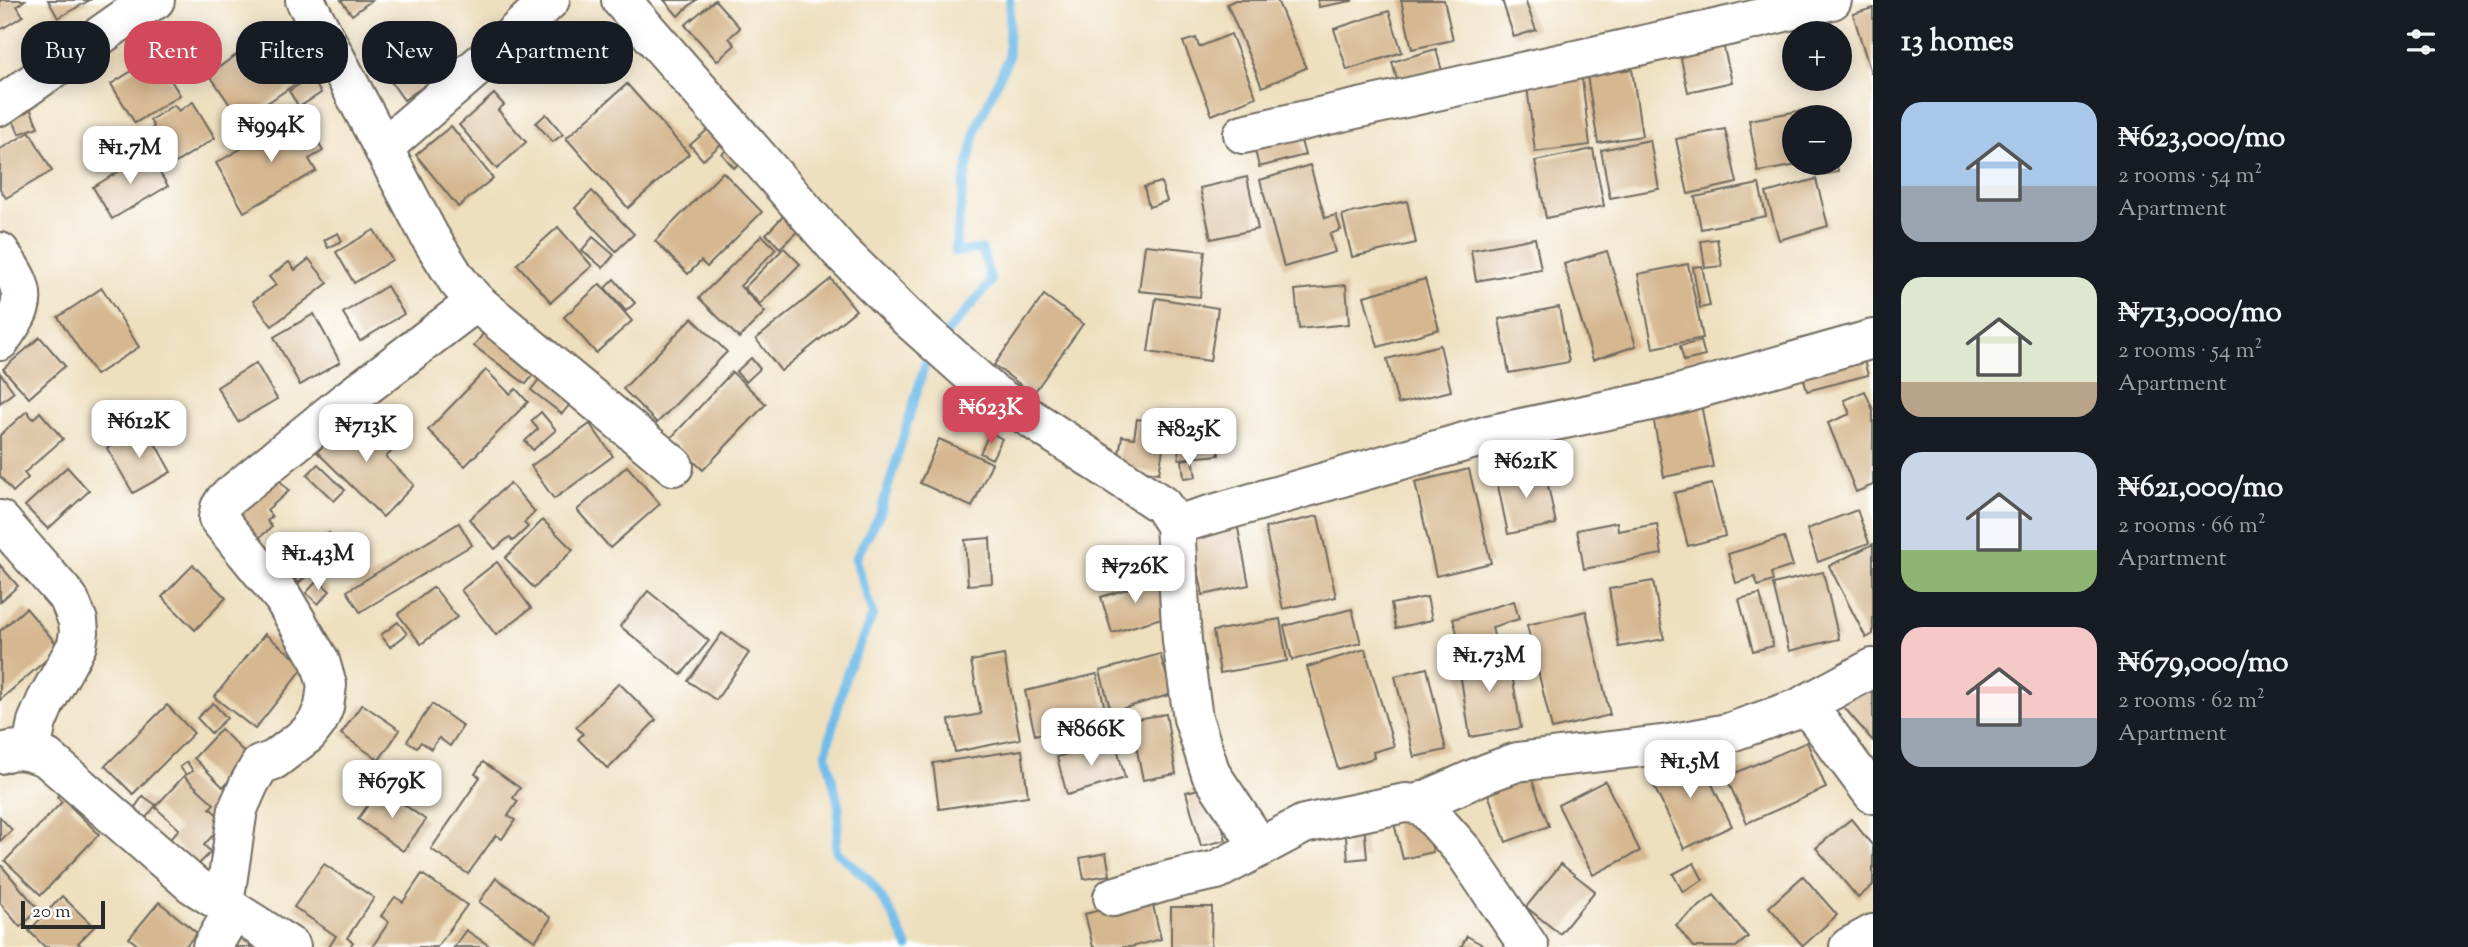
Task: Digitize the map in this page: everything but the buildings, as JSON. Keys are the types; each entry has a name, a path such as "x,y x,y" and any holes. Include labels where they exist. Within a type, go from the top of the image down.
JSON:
{"street":[{"path":"0,106 138,9 155,0"},
{"path":"305,0 430,237 457,280 476,302 674,466"},
{"path":"383,148 550,0"},
{"path":"621,0 839,251 907,317 991,391 1162,505 1175,525 1182,641 1192,718 1211,774 1260,847"},
{"path":"1243,134 1737,24 1832,0"},
{"path":"0,252 21,292 20,308 0,341"},
{"path":"212,947 228,908 238,809 248,784 260,765 274,760 308,734 324,707 327,685 320,661 283,598 218,518 220,508 225,500 345,402 476,302"},
{"path":"1175,525 1492,434 1661,399 1873,339"},
{"path":"0,520 69,599 79,632 77,645 37,722 15,753 47,758 191,884 291,947"},
{"path":"1417,804 1517,762 1728,733 1806,704 1873,668"},
{"path":"1806,704 1873,794"},
{"path":"1113,897 1217,870 1304,824 1405,803 1417,804 1426,809 1465,853 1529,947"},
{"path":"1849,947 1873,934"}],"waterway":[{"path":"947,333 991,282 982,249 955,252 964,182 977,126 1008,59 1010,0"},
{"path":"908,947 890,911 869,880 836,851 839,807 826,753 847,672 873,615 855,559 880,514 927,358"}]}
